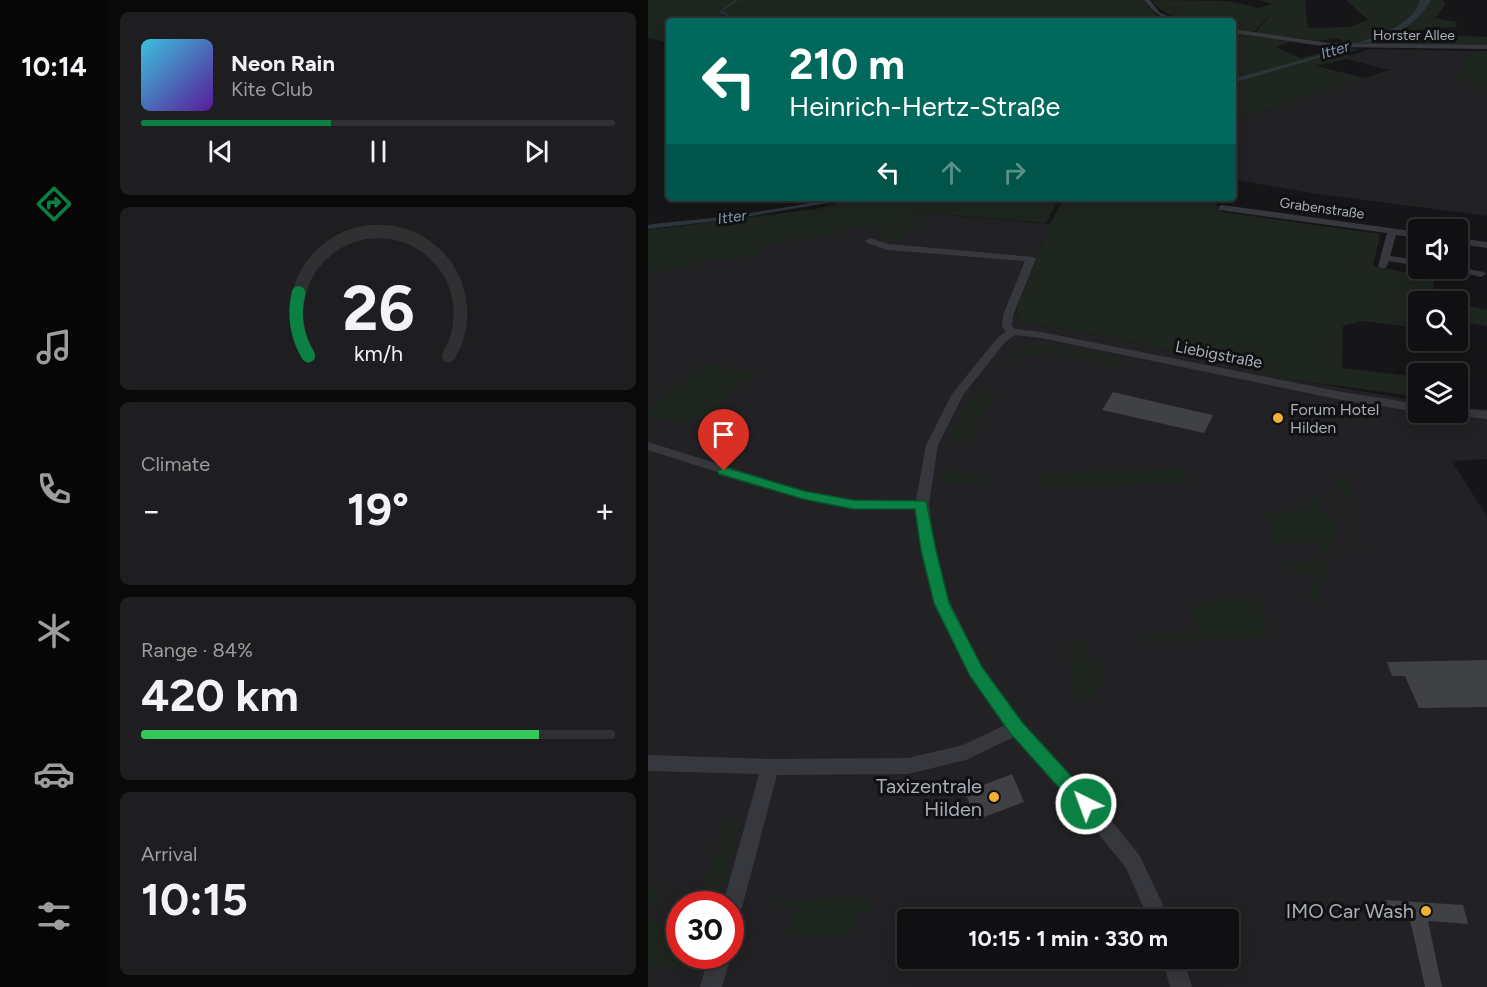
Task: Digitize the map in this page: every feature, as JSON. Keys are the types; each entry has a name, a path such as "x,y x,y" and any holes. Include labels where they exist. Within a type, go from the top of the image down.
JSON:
{"street":[{"path":"1147,0 1158,14 1169,18"},
{"name":"Horster Allee","path":"1236,31 1315,44 1487,47"},
{"name":"Grabenstraße","path":"1222,208 1408,233"},
{"path":"1392,231 1385,262 1408,263"},
{"path":"870,241 888,247 1031,259 1008,315 1007,327 1013,332 1002,339 958,394 932,445 922,504 928,550 942,603 976,671 1016,728 1099,820 1133,862 1155,909"},
{"path":"1468,242 1487,245"},
{"path":"1468,271 1481,274"},
{"name":"Liebigstraße","path":"1013,332 1041,335 1342,396 1408,406"},
{"path":"1468,413 1487,415"},
{"path":"648,446 803,495 853,504 922,504"},
{"path":"648,763 770,767 908,766 966,752 1016,728"},
{"path":"736,891 770,767"},
{"path":"711,987 716,969"},
{"path":"1175,969 1181,987"}],"shaded area":[{"path":"648,0 1143,0 1159,18 666,18 666,42 648,38"},
{"path":"1152,0 1227,1 1259,8 1273,4 1259,0 1300,0 1302,4 1301,0 1307,0 1305,4 1308,28 1349,27 1368,20 1346,0 1443,0 1445,5 1435,18 1458,22 1455,24 1457,27 1402,33 1487,37 1487,46 1331,43 1305,41 1336,43 1343,41 1337,38 1319,41 1255,33 1274,11 1254,32 1236,29 1236,18 1176,18 1160,9"},
{"path":"1236,33 1290,42 1276,47 1301,58 1331,50 1326,47 1359,49 1347,53 1350,58 1316,66 1365,78 1253,115 1248,113 1236,117"},
{"path":"1370,49 1473,51 1461,65 1465,70 1458,80 1487,90 1487,216 1311,193 1236,180 1236,117 1248,113 1253,115 1389,70 1342,58"},
{"path":"1473,51 1487,51 1487,90 1457,80 1465,70 1461,65"},
{"path":"848,201 1058,201 1046,223 915,212 919,216 915,222 927,222 922,229 910,231 901,241 889,242 880,234 882,231 873,231 871,226 764,246 761,255 708,261 648,273 648,230 815,209"},
{"path":"1062,201 1218,201 1216,205 1222,212 1380,234 1373,266 1408,272 1408,279 1433,279 1434,291 1408,291 1408,327 1362,321 1343,326 1342,368 1408,376 1408,395 1296,380 1085,332 1020,323 1016,310 1050,224"},
{"path":"915,212 1050,224 1016,310 1020,323 1085,332 1296,380 1408,399 1408,423 1468,423 1468,408 1487,409 1487,459 1452,461 1487,517 1487,987 648,987 648,273 708,261 761,255 764,246 870,226"},
{"path":"1468,305 1487,310 1487,326 1468,323"},
{"path":"1043,344 1057,347 1049,353 1033,356 1018,355 1009,364 1002,364 1018,347"},
{"path":"1063,347 1128,361 1118,367 1058,354"},
{"path":"711,364 755,373 716,407 748,416 725,436 695,428 721,415 711,412 689,422 674,422 650,415 651,404 700,367"},
{"path":"984,384 981,393 994,396 969,428 978,430 968,443 950,439 968,402"},
{"path":"1183,469 1186,484 1042,488 1042,473"},
{"path":"942,471 988,474 987,485 942,484"},
{"path":"1335,474 1347,479 1351,493 1342,502 1362,553 1356,550 1336,498 1345,497 1342,489 1332,489"},
{"path":"1313,496 1318,499 1321,509 1332,515 1334,535 1329,553 1321,553 1317,543 1275,544 1266,513 1308,510"},
{"path":"1327,561 1314,608 1310,596 1315,572 1292,575 1287,562"},
{"path":"1219,599 1260,600 1269,637 1144,642 1138,639 1137,635 1197,632 1191,604"},
{"path":"1070,640 1083,640 1083,658 1098,658 1099,685 1094,700 1079,701 1072,695"},
{"path":"726,819 741,819 721,891 703,891"},
{"path":"648,884 662,884 649,914 666,930 666,967 648,968"},
{"path":"870,897 870,911 856,913 852,933 848,936 786,936 793,907 772,906 774,900"}],"water":[{"path":"1420,0 1431,0 1409,25 1379,40 1357,43 1384,33 1402,23 1410,17"},
{"path":"1342,49 1348,49 1236,82 1236,78"},
{"name":"Itter","path":"824,201 839,201 733,219 648,229 648,225 653,224 732,216"}],"building":[{"path":"1113,392 1213,415 1204,433 1102,410"},
{"path":"1487,660 1487,707 1419,708 1405,676 1392,676 1387,662"},
{"name":"Taxizentrale Hilden","path":"1012,774 1024,802 976,820 965,792"},
{"path":"1385,900 1463,905 1468,924 1428,921 1442,987 1425,987 1410,920 1389,919"}],"waterway":[{"path":"727,18 728,15 720,12 737,0"}],"place":[{"name":"Forum Hotel Hilden","path":"1278,418"},
{"name":"Taxizentrale Hilden","path":"994,797"},
{"name":"IMO Car Wash","path":"1426,911"}],"route":[{"path":"724,471 803,495 853,504 922,504 928,550 942,603 976,671 1016,728 1086,804"}]}
